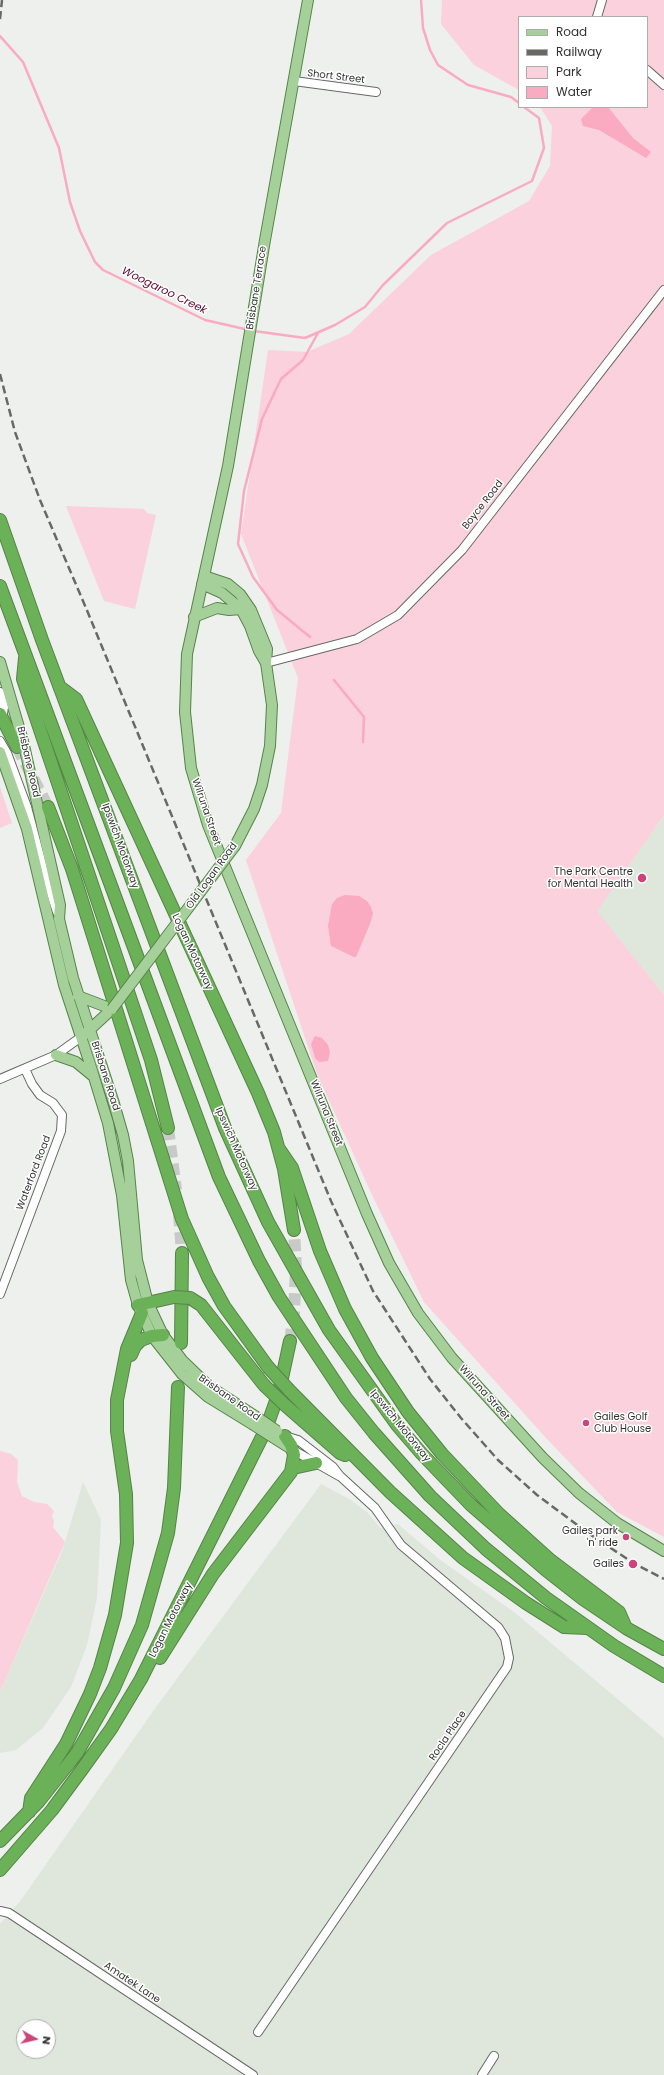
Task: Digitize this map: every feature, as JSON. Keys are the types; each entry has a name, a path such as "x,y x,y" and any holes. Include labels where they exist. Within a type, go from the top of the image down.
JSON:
{"highway":[{"name":"Ipswich Motorway","path":"0,520 60,687 225,1128 268,1222 329,1330 392,1418 448,1482 499,1531 546,1570 626,1628 664,1649"},
{"path":"0,586 219,1177 259,1261 279,1297 346,1398 374,1433 430,1496 486,1549 546,1598 588,1628 664,1676"},
{"path":"25,655 23,679 142,1031 168,1128"},
{"name":"Logan Motorway","path":"60,687 76,699 258,1093 279,1149 288,1188 294,1230"},
{"path":"1,720 17,747"},
{"path":"48,807 72,869 182,1219 208,1277 224,1306 268,1367 289,1390 358,1460 441,1538 495,1582 564,1627 588,1628"},
{"path":"279,1149 292,1168 320,1251 345,1309 372,1358 403,1406 442,1454 499,1514 549,1559 619,1612 626,1628"},
{"path":"181,1343 182,1253"},
{"path":"29,1812 31,1798 66,1744 90,1694 100,1668 116,1615 127,1543 126,1494 116,1414 118,1387 127,1350 143,1307 174,1297 190,1298 198,1301 264,1385 284,1405 340,1453 358,1460"},
{"path":"124,1364 138,1342 158,1335"},
{"name":"Logan Motorway","path":"0,1870 52,1810 124,1709 141,1679 263,1436 278,1392 290,1341"},
{"path":"0,1841 29,1812 66,1769 81,1747 117,1682 142,1625 162,1560 169,1525 174,1488 178,1388"},
{"path":"141,1679 150,1674 213,1574 293,1468 293,1450 279,1435"},
{"path":"293,1468 316,1463"}],"main road":[{"name":"Brisbane Terrace","path":"203,580 227,474 254,308 308,0"},
{"name":"Old Logan Road","path":"81,1037 90,1030 108,1010 235,846 254,809 262,785 270,746 272,705 266,663 267,648 246,602 228,584 203,580"},
{"name":"Old Logan Road","path":"203,580 222,592 241,609 250,626 259,652 266,663"},
{"name":"Wilruna Street","path":"203,580 187,654 184,712 191,768 201,806 367,1214 389,1263 418,1313 452,1358 543,1458 579,1493 617,1523 664,1551"},
{"path":"194,617 217,608 229,610 241,609"},
{"name":"Brisbane Road","path":"0,662 23,742 60,905 59,919 78,996 123,1134 143,1307"},
{"name":"Brisbane Road","path":"0,752 28,829 64,985 108,1123 118,1171 129,1265 143,1307 158,1335 200,1379 253,1420 279,1435"},
{"path":"78,996 108,1010"},
{"path":"56,1055 76,1062 93,1076"}],"street":[{"path":"597,16 602,0"},
{"path":"648,71 664,85"},
{"name":"Short Street","path":"294,81 376,92"},
{"name":"Boyce Road","path":"266,663 357,639 398,615 462,550 664,290"},
{"path":"0,692 4,703 1,720"},
{"path":"0,741 9,759 27,807 44,872 59,919"},
{"name":"Old Logan Road","path":"0,1079 56,1055 81,1037"},
{"name":"Waterford Road","path":"0,1294 61,1131 62,1115 53,1102 40,1095 32,1084 25,1069"},
{"name":"Rocla Place","path":"258,2032 507,1667 508,1658 505,1638 498,1627 401,1545 375,1508 340,1476 333,1467 298,1440 279,1435"},
{"name":"Rocla Place","path":"293,1450 340,1476"},
{"name":"Amatek Lane","path":"0,1911 9,1913 253,2075"},
{"path":"482,2075 494,2056"}],"shaded area":[{"name":"The Park Centre for Mental Health","path":"664,815 664,995 596,911"},
{"path":"83,1482 101,1520 97,1598 87,1645 71,1687 43,1728 16,1750 0,1753 0,1692 63,1549"},
{"path":"321,1484 351,1500 368,1513 380,1528 398,1524 439,1559 514,1612 664,1738 664,2075 0,2075 0,1924 21,1900 156,1707"}],"green space":[{"path":"442,0 664,0 664,815 597,911 664,995 664,1537 617,1512 546,1438 424,1302 373,1197 317,1074 246,860 281,813 298,678 241,534 268,350 307,352 349,334 431,255 529,201 550,166 552,126 541,108 648,108 648,16 518,16 518,89 474,65 441,24"},
{"path":"66,506 144,509 147,513 156,515 135,609 104,601"},
{"path":"0,787 12,823 0,828"},
{"path":"0,1451 11,1454 18,1460 17,1482 22,1496 34,1502 47,1504 54,1511 52,1516 54,1521 53,1527 65,1542 0,1692"}],"water":[{"path":"592,108 609,108 633,138 651,152 646,158 599,130 583,126 581,119"},
{"path":"345,895 359,896 367,901 373,914 356,957 331,946 328,926 332,904 337,898"},
{"path":"315,1036 322,1038 328,1045 330,1052 328,1061 319,1062 315,1058 311,1044"}],"waterway":[{"name":"Woogaroo Creek","path":"421,0 423,28 430,50 438,65 468,85 511,97 518,102"},
{"name":"Woogaroo Creek","path":"0,36 23,62 59,148 70,202 80,231 95,262 103,270 205,320 249,330"},
{"name":"Woogaroo Creek","path":"254,331 305,338 335,325 365,307 383,285 447,223 532,181 544,148 539,118 525,108"},
{"path":"310,637 277,610 253,577 238,544 244,491 262,419 281,379 303,360 318,333"},
{"path":"334,680 364,717 363,742"}],"tunnel":[{"path":"17,747 48,807"},
{"path":"168,1128 176,1190"},
{"path":"179,1214 182,1253"},
{"path":"290,1341 294,1313 296,1269 294,1230"}],"railway":[{"path":"0,19 2,0"},
{"path":"0,374 15,432 40,500 331,1201 373,1291 430,1379 461,1418 498,1460 537,1495 588,1533 635,1564 664,1579"}],"place":[{"name":"The Park Centre for Mental Health","path":"642,878"},
{"name":"Gailes Golf Club House","path":"586,1423"},
{"name":"Gailes park 'n' ride","path":"626,1537"},
{"name":"Gailes","path":"633,1564"}]}
